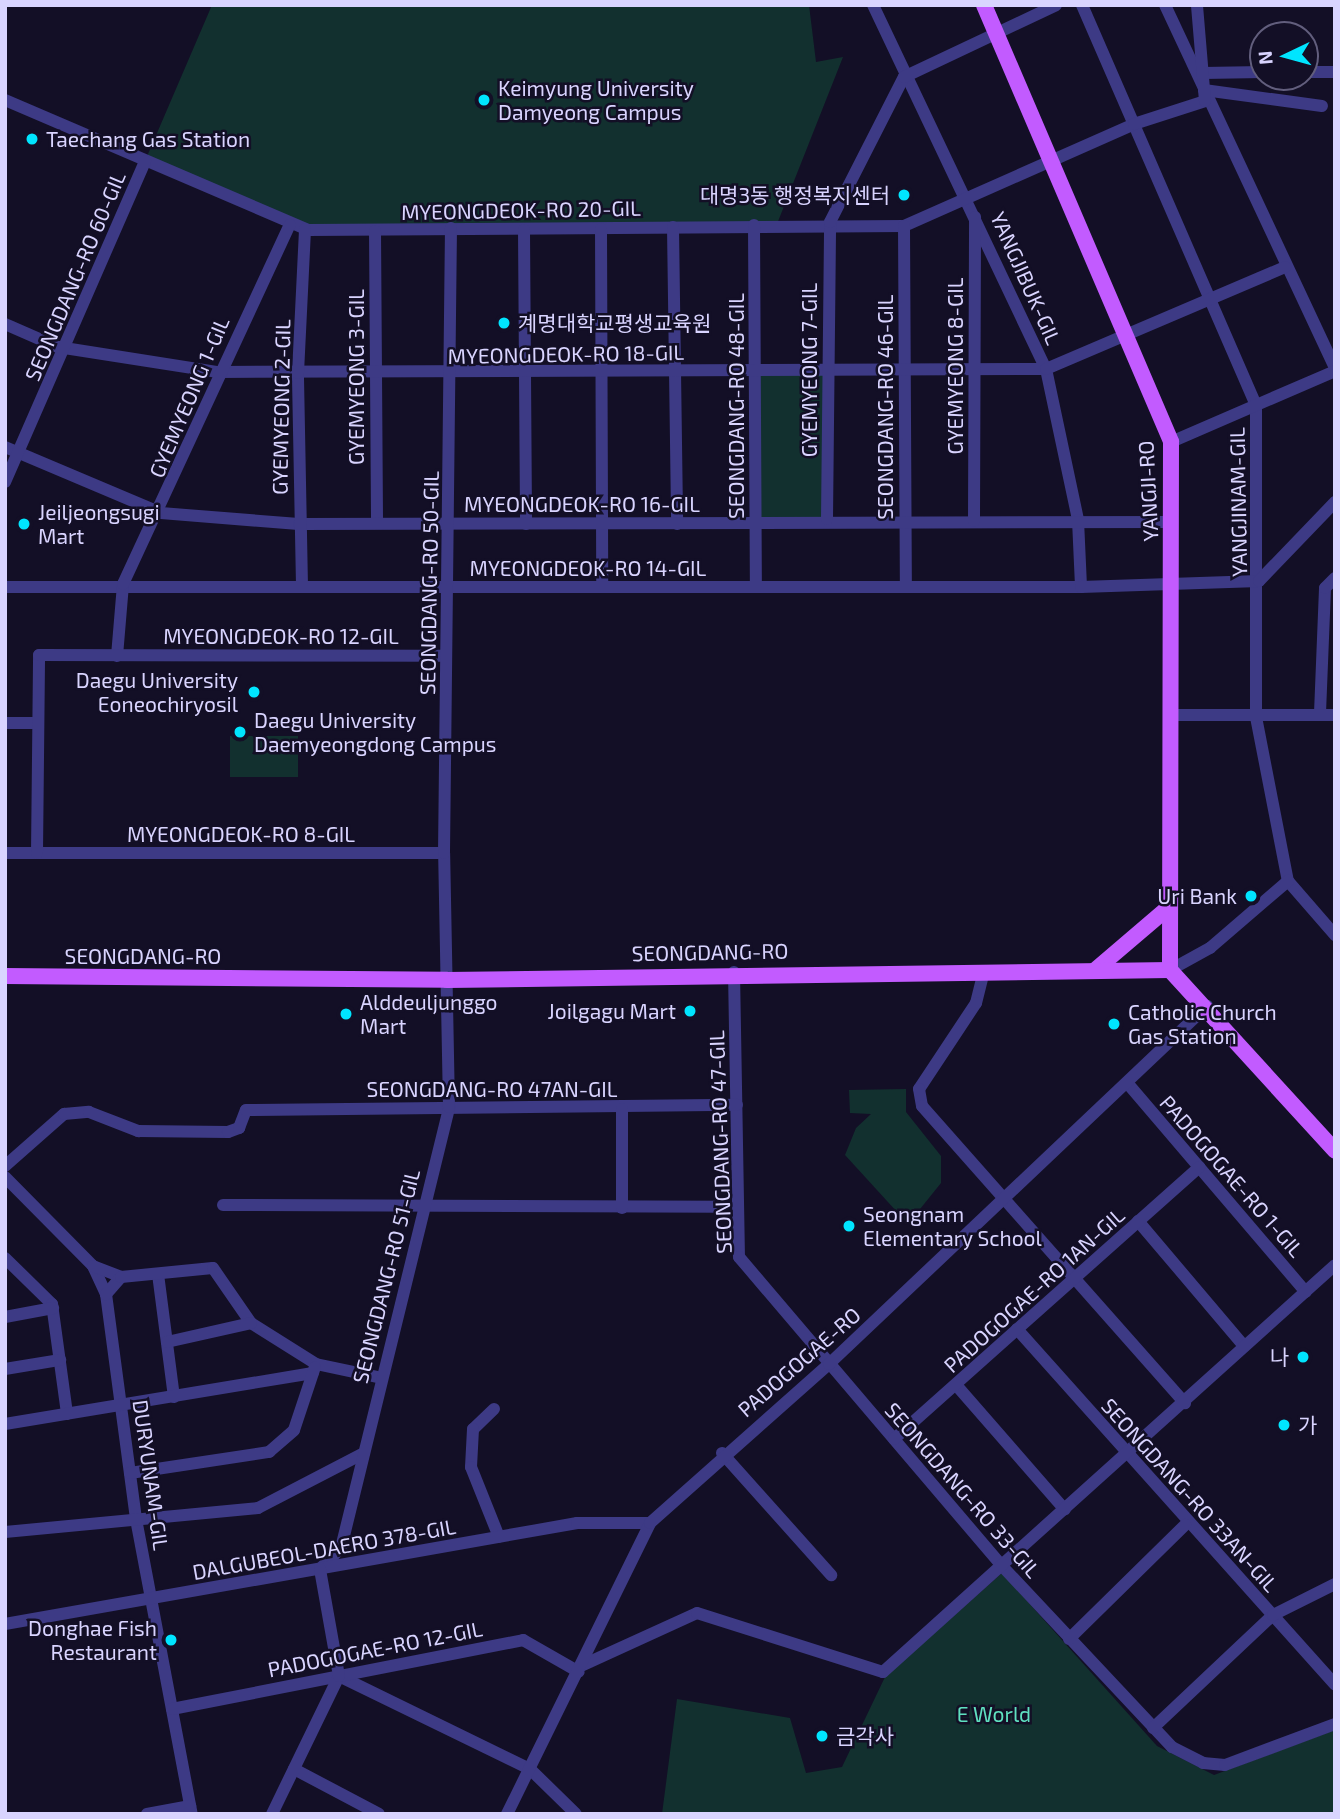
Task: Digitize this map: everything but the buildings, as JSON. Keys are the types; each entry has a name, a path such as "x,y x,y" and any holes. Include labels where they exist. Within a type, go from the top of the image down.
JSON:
{"main road":[{"name":"YANGJI-RO","path":"984,5 1171,442 1170,970"},
{"path":"1094,971 1170,906"},
{"path":"1170,970 1207,1006 1335,1151"},
{"name":"SEONGDANG-RO","path":"5,976 447,980 734,972 1170,970"}],"street":[{"name":"YANGJIBUK-GIL","path":"873,5 904,77 969,197 1046,369 1078,520 1081,587"},
{"path":"830,222 904,77 1056,5"},
{"name":"YANGJINAM-GIL","path":"1082,5 1256,406 1259,581 1256,716 1288,881"},
{"path":"1165,5 1335,370 1171,442"},
{"path":"1198,5 1205,95"},
{"path":"1203,73 1249,72"},
{"path":"1205,95 1322,106"},
{"name":"MYEONGDEOK-RO 20-GIL","path":"5,100 289,225 305,229 375,231 451,228 601,229 830,222 904,226 1205,95"},
{"name":"SEONGDANG-RO 60-GIL","path":"5,482 145,161"},
{"name":"GYEMYEONG 8-GIL","path":"974,521 975,211"},
{"name":"GYEMYEONG 7-GIL","path":"827,519 826,370 830,222"},
{"name":"GYEMYEONG 1-GIL","path":"124,584 161,513 218,373 289,225"},
{"name":"SEONGDANG-RO 48-GIL","path":"754,225 756,587"},
{"name":"SEONGDANG-RO 46-GIL","path":"904,226 906,587"},
{"path":"673,227 677,524"},
{"name":"SEONGDANG-RO 50-GIL","path":"447,980 444,853 446,588 450,523 451,228"},
{"name":"GYEMYEONG 2-GIL","path":"302,586 298,373 305,229"},
{"path":"601,229 602,584"},
{"path":"524,230 526,524"},
{"name":"GYEMYEONG 3-GIL","path":"375,231 377,523"},
{"name":"MYEONGDEOK-RO 18-GIL","path":"5,324 65,349 218,373 449,374 1046,369 1128,337 1286,267"},
{"name":"MYEONGDEOK-RO 16-GIL","path":"5,447 161,513 299,524 600,525 756,523 827,519 905,523 1078,520 1172,522"},
{"path":"1259,581 1335,502"},
{"path":"1320,713 1325,588 1335,578"},
{"name":"MYEONGDEOK-RO 14-GIL","path":"5,587 124,584 446,588 602,584 1081,587 1259,581"},
{"path":"117,656 124,584"},
{"name":"MYEONGDEOK-RO 12-GIL","path":"38,723 38,655 446,656"},
{"path":"1170,715 1335,715"},
{"path":"5,723 38,723 37,853"},
{"name":"MYEONGDEOK-RO 8-GIL","path":"5,853 444,853"},
{"path":"1170,970 1210,948 1288,881 1335,935"},
{"path":"984,971 976,1003 919,1097 933,1122 1076,1277 1185,1403"},
{"name":"SEONGDANG-RO 47-GIL","path":"734,972 739,1257 829,1364"},
{"name":"SEONGDANG-RO 51-GIL","path":"320,1569 341,1548 449,1107 447,980"},
{"name":"PADOGOGAE-RO","path":"507,1814 581,1669 650,1522 722,1453 829,1364 1129,1085 1207,1006"},
{"name":"PADOGOGAE-RO 1-GIL","path":"1129,1085 1306,1292"},
{"name":"SEONGDANG-RO 47AN-GIL","path":"5,1166 64,1114 89,1112 138,1131 228,1132 239,1128 246,1110 449,1107 622,1109 737,1105"},
{"path":"622,1109 622,1208"},
{"name":"PADOGOGAE-RO 1AN-GIL","path":"894,1439 957,1386 1199,1167"},
{"name":"DURYUNAM-GIL","path":"5,1177 93,1266 106,1294 136,1519 191,1810"},
{"path":"721,1207 738,1192"},
{"path":"223,1205 422,1210 721,1207 738,1218"},
{"path":"1138,1221 1244,1346"},
{"path":"5,1258 53,1308 67,1414"},
{"path":"581,1669 697,1613 883,1672 1126,1457 1335,1265"},
{"path":"93,1266 121,1277 213,1268 251,1323 314,1368"},
{"path":"158,1274 174,1397"},
{"path":"106,1294 121,1277"},
{"path":"5,1317 53,1308"},
{"path":"167,1342 251,1323"},
{"name":"SEONGDANG-RO 33AN-GIL","path":"1017,1329 1185,1525 1273,1615 1335,1685"},
{"path":"5,1369 60,1360"},
{"name":"SEONGDANG-RO 33-GIL","path":"829,1364 1003,1567 1153,1728 1187,1756 1214,1766 1335,1724"},
{"path":"5,1424 174,1397 314,1368 382,1378"},
{"path":"130,1473 269,1452 294,1430 314,1368"},
{"path":"957,1386 1065,1510"},
{"path":"494,1409 473,1429 471,1467 499,1537"},
{"path":"722,1453 831,1575"},
{"path":"5,1532 258,1508 362,1454"},
{"name":"DALGUBEOL-DAERO 378-GIL","path":"5,1624 577,1523 650,1522"},
{"path":"1069,1639 1185,1525"},
{"path":"272,1814 339,1676 320,1569"},
{"path":"1153,1728 1273,1615 1335,1584"},
{"name":"PADOGOGAE-RO 12-GIL","path":"172,1709 523,1640 581,1669"},
{"path":"339,1676 530,1769 576,1814"},
{"path":"294,1769 379,1814"},
{"path":"147,1814 191,1810"}],"green space":[{"name":"Keimyung University Damyeong Campus","path":"212,5 809,5 816,62 843,57 777,224 305,229 145,161"},
{"path":"755,370 826,370 827,519 756,523"},
{"path":"230,736 298,736 298,777 230,777"},
{"path":"906,1089 906,1112 941,1156 941,1183 908,1224 845,1155 856,1128 871,1114 850,1113 849,1090"},
{"name":"E World","path":"1002,1573 1157,1746 1214,1775 1335,1730 1335,1814 662,1814 677,1699 790,1718 806,1773 842,1767 885,1677"}],"place":[{"name":"Keimyung University Damyeong Campus","path":"484,100"},
{"name":"Taechang Gas Station","path":"32,139"},
{"name":"대명3동 행정복지센터","path":"904,195"},
{"name":"계명대학교평생교육원","path":"504,323"},
{"name":"Jeiljeongsugi Mart","path":"24,524"},
{"name":"Daegu University Eoneochiryosil","path":"254,692"},
{"name":"Daegu University Daemyeongdong Campus","path":"240,732"},
{"name":"Uri Bank","path":"1251,896"},
{"name":"Joilgagu Mart","path":"690,1011"},
{"name":"Alddeuljunggo Mart","path":"346,1014"},
{"name":"Catholic Church Gas Station","path":"1114,1024"},
{"name":"Seongnam Elementary School","path":"849,1226"},
{"name":"나","path":"1303,1357"},
{"name":"가","path":"1284,1425"},
{"name":"Donghae Fish Restaurant","path":"171,1640"},
{"name":"금각사","path":"822,1736"}]}
